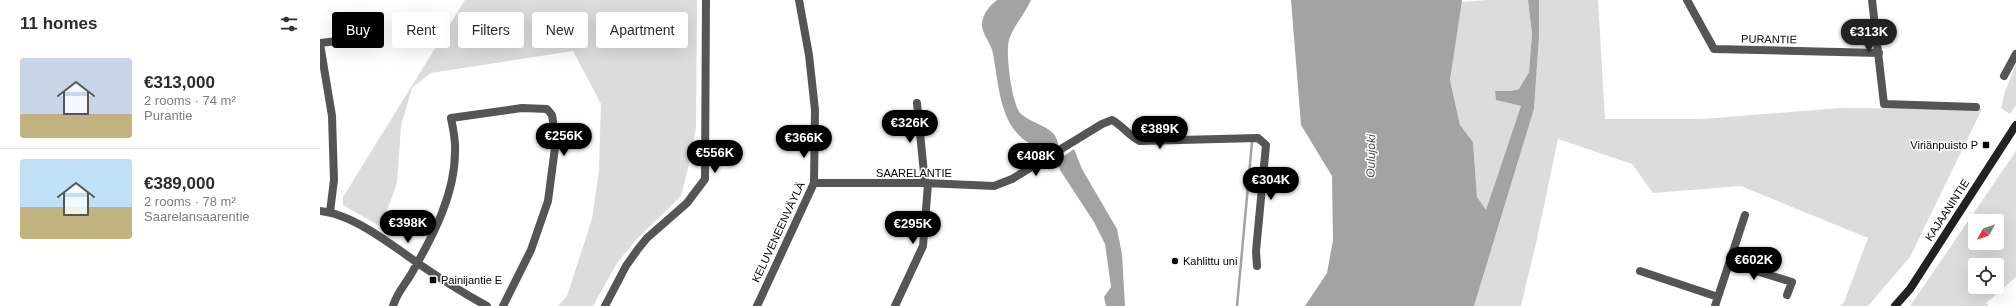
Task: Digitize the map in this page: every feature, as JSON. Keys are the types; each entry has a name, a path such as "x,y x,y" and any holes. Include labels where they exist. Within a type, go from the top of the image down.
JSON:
{"main road":[{"name":"KAJAANINTIE","path":"1895,306 1910,289 2016,125"}],"street":[{"path":"605,306 626,266 638,249 647,238 687,203 705,179 706,0"},
{"name":"KELUVENEENVÄYLÄ","path":"757,306 814,183 815,110 809,55 799,0"},
{"name":"PURANTIE","path":"1687,0 1714,48 1879,53"},
{"path":"1872,0 1884,104 1976,107"},
{"path":"330,212 334,180 332,116 320,43 332,42"},
{"path":"2004,76 2016,54"},
{"path":"895,306 923,246 927,183 917,103"},
{"path":"392,306 400,288 418,263 436,229 450,186 455,151 451,118 522,108 547,109 552,115 556,140 548,201 531,250 503,306"},
{"name":"SAARELANTIE","path":"814,183 927,183 994,186 1012,179 1102,124 1112,120 1121,125 1133,138 1140,141 1233,137 1258,138 1266,145 1256,251 1257,266"},
{"path":"320,211 330,212 360,225 462,292 487,306"},
{"path":"1715,306 1745,215"},
{"path":"1730,262 1792,282 1787,295"},
{"path":"1640,271 1718,297"}],"shaded area":[{"path":"465,0 697,0 696,128 681,196 637,239 617,263 593,306 558,306 567,296 592,219 599,170 601,104 573,51 431,73 412,88 401,126 397,183 381,227 343,205 343,197 435,48 450,48 450,24"},
{"path":"1487,0 1528,0 1532,34 1529,72 1519,89 1512,91 1495,91 1496,100 1521,106 1486,211 1477,197 1473,142 1460,125 1450,80 1461,2"},
{"path":"1539,0 1598,0 1605,119 1702,119 1840,108 1982,109 1910,257 1868,306 1840,306 1844,302 1868,238 1741,186 1653,193 1632,164 1558,139 1521,306 1474,306 1534,109 1539,37"},
{"path":"2016,64 2016,105 2010,114 2001,108 2005,92"},
{"path":"2016,151 2016,277 2004,287 2004,258 1968,258 1968,294 1996,294 1986,303 1988,306 1910,306 1968,221 1968,250 2004,250 2004,214 1973,214"}],"water":[{"path":"997,0 1031,0 1013,30 1009,40 1008,56 1012,90 1021,114 1051,131 1058,142 1058,149 1050,152 1027,142 1016,132 1006,115 1000,95 992,50 982,29 983,18 986,11"},
{"name":"Oulujoki","path":"1291,0 1462,0 1450,80 1460,125 1473,142 1477,197 1486,210 1521,106 1496,100 1495,91 1512,91 1519,89 1529,72 1532,34 1528,0 1539,0 1539,37 1534,109 1474,306 1305,306 1327,273 1333,240 1332,176 1301,125"},
{"path":"1074,149 1082,169 1117,229 1122,254 1125,306 1106,306 1104,297 1111,287 1105,244 1094,222 1060,170 1057,161"}],"waterway":[{"path":"1237,306 1252,142"}],"place":[{"name":"Viriänpuisto P","path":"1986,145"},
{"name":"Kahlittu uni","path":"1175,261"},
{"name":"Painijantie E","path":"433,280"}]}
